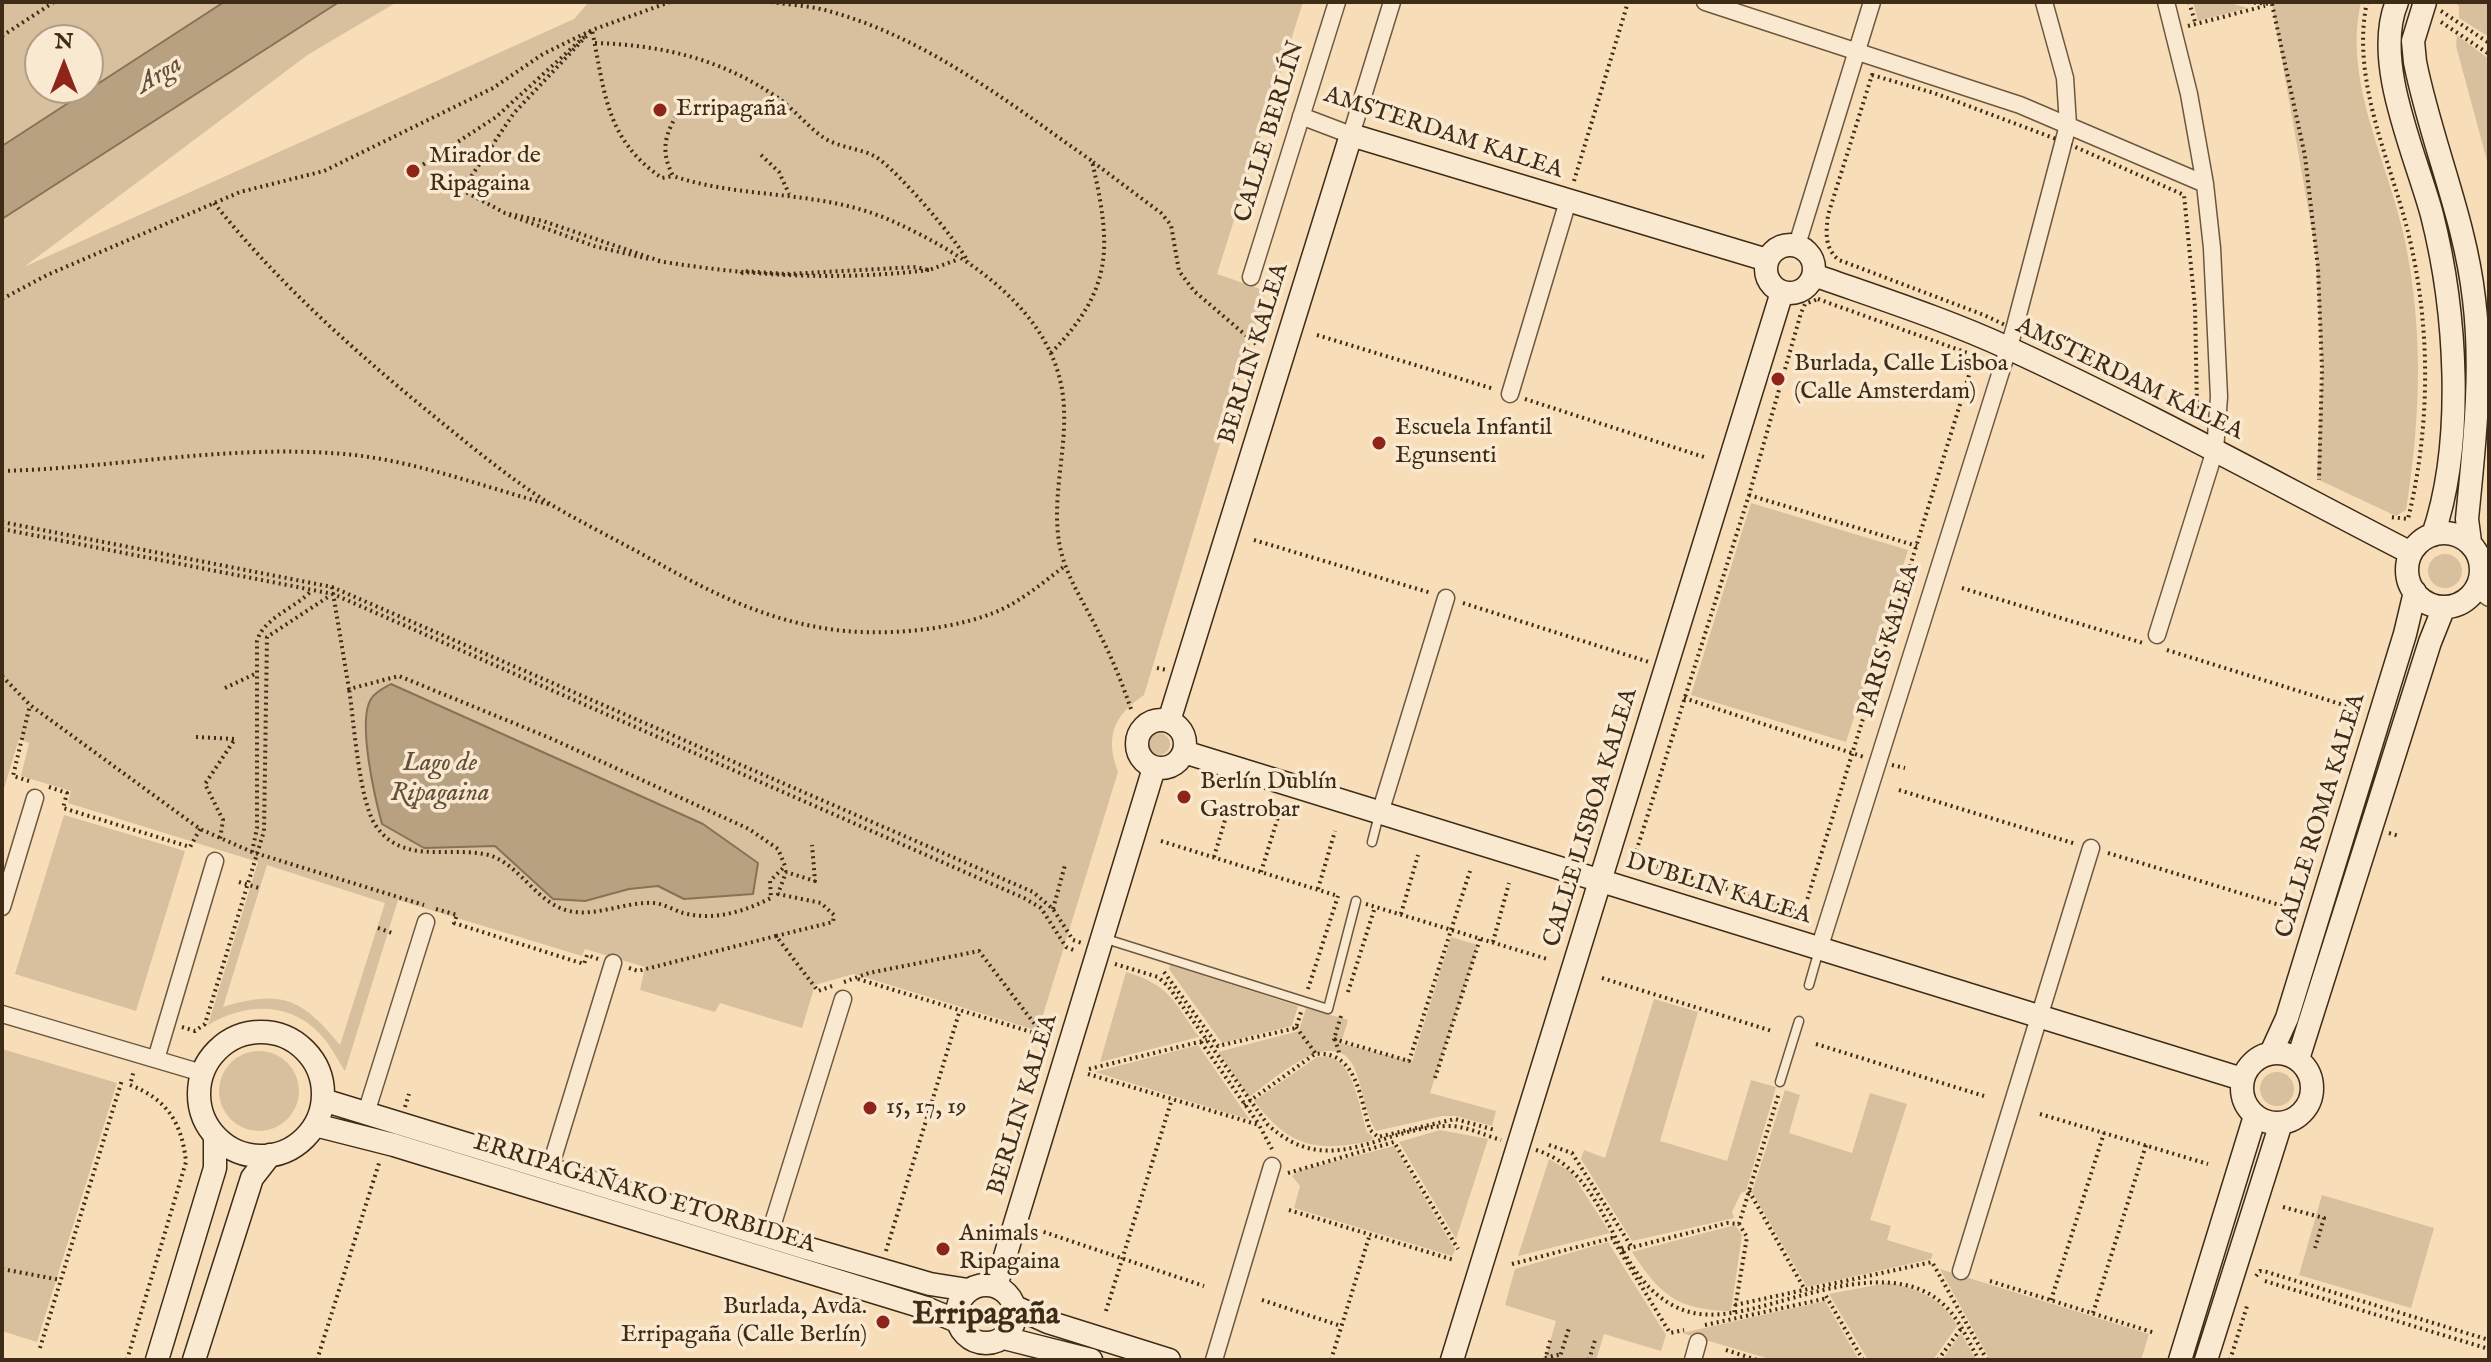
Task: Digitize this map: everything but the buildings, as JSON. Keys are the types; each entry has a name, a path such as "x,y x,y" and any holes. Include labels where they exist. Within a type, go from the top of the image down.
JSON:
{"street":[{"name":"CALLE BERLÍN","path":"1251,277 1337,2"},
{"name":"BERLIN KALEA","path":"1169,721 1392,2"},
{"path":"1705,2 1858,50 2068,125 2205,184"},
{"path":"1797,245 1872,2"},
{"name":"PARIS KALEA","path":"1819,949 2007,348 2068,125 2065,78 2044,2"},
{"path":"2157,635 2215,450 2219,397 2205,184 2166,2"},
{"path":"2397,2 2389,43 2392,72 2432,215 2445,274 2451,329 2451,437 2443,498 2433,535"},
{"path":"2432,9 2413,41 2415,62 2462,234 2474,299 2477,358 2467,519 2470,542"},
{"name":"AMSTERDAM KALEA","path":"1301,116 1351,135 1571,191 1767,260"},
{"name":"AMSTERDAM KALEA","path":"1510,394 1571,191"},
{"path":"1797,245 1812,256 1814,275 1802,290 1782,292 1768,279 1767,260 1779,247 1797,245"},
{"name":"AMSTERDAM KALEA","path":"1814,275 1910,308 2007,348 2215,450 2411,553"},
{"name":"CALLE LISBOA KALEA","path":"1452,1360 1782,292"},
{"path":"2452,533 2470,542 2480,556 2483,594 2444,607 2428,603 2415,592 2408,580 2411,553 2420,542 2433,535 2452,533"},
{"name":"CALLE ROMA KALEA","path":"2271,1053 2292,1003 2405,634 2415,592"},
{"path":"1380,813 1446,598"},
{"name":"CALLE ROMA KALEA","path":"2298,1059 2430,642 2444,607"},
{"path":"1156,720 1169,721 1183,733 1184,752 1166,768 1154,768 1143,761 1137,750 1137,737 1144,726 1156,720"},
{"name":"DUBLIN KALEA","path":"1184,752 2242,1079"},
{"name":"BERLIN KALEA","path":"996,1286 1154,768"},
{"path":"2,907 35,798"},
{"path":"1961,1271 2091,848"},
{"path":"156,1059 215,861"},
{"path":"366,1113 426,922"},
{"name":"ERRIPAGAÑAKO ETORBIDEA","path":"550,1168 613,963"},
{"name":"ERRIPAGAÑAKO ETORBIDEA","path":"769,1236 843,999"},
{"path":"2,1014 202,1073"},
{"path":"265,1032 284,1036 301,1046 314,1061 321,1080 323,1100 315,1125 303,1139 270,1155 250,1155 231,1148 215,1136 200,1106 202,1073 212,1055 227,1042 245,1034 265,1032"},
{"path":"2271,1053 2298,1059 2308,1070 2312,1097 2294,1119 2281,1123 2255,1116 2242,1093 2242,1079 2258,1058 2271,1053"},
{"name":"ERRIPAGAÑAKO ETORBIDEA","path":"323,1100 930,1284 968,1290"},
{"path":"2180,1360 2255,1116"},
{"path":"2206,1360 2281,1123"},
{"name":"ERRIPAGAÑAKO ETORBIDEA","path":"315,1125 409,1149 923,1307 957,1321"},
{"path":"157,1360 215,1168 215,1136"},
{"path":"194,1360 252,1178 270,1155"},
{"path":"1214,1360 1279,1167"},
{"path":"981,1285 996,1286 1011,1298 1016,1319 1004,1338 991,1344 976,1342 964,1334 957,1321 957,1309 968,1290 981,1285"},
{"path":"1015,1307 1048,1322 1169,1360"},
{"path":"1693,1360 1699,1334"},
{"path":"1004,1338 1091,1360"}],"lane":[{"path":"1372,842 1380,813"},
{"path":"1099,948 1328,1009 1356,901"},
{"path":"1809,985 1819,949"},
{"path":"1780,1082 1799,1021"}],"path":[{"path":"2,36 54,2"},
{"path":"2,299 47,275 214,203 285,179 324,171 480,95 543,54 592,30 670,2"},
{"path":"771,2 829,11 896,35 951,63 1092,161 1161,213 1171,225 1179,271 1194,291 1256,344"},
{"path":"1571,191 1628,2"},
{"path":"2189,2 2196,25"},
{"path":"2248,2 2272,4"},
{"path":"2367,2 2362,32 2364,68 2413,257 2424,355 2424,409 2415,493 2408,519 2388,516"},
{"path":"2174,29 2272,4"},
{"path":"2272,4 2290,78 2318,268 2322,369 2317,479 2329,485"},
{"path":"2432,9 2489,43"},
{"path":"2432,9 2489,54"},
{"path":"592,30 605,106 642,165 662,178 673,176 709,188 826,201 891,220 968,262 996,282 1023,310 1050,354 1061,385 1064,408 1057,522 1066,565 1131,709"},
{"path":"413,171 496,117 592,30"},
{"path":"592,30 514,113 462,190 505,213 543,221 660,261 741,274 744,271 787,274 916,267 929,270 959,259"},
{"path":"595,43 664,48 701,58 744,77 780,99 822,137 877,158 952,235 968,262"},
{"path":"673,176 666,162 664,138 676,116"},
{"path":"761,155 779,172 789,195"},
{"path":"1050,354 1080,319 1105,262 1106,224 1092,161"},
{"path":"214,203 255,253 353,351 475,449 554,506 717,596 772,618 826,629 868,632 967,621 1010,605 1066,565"},
{"path":"1818,299 1834,303 1973,355 1917,546 1803,913 1645,863 1636,852 1749,495 1805,304 1818,299"},
{"path":"2,471 79,469 194,454 345,454 409,466 554,506"},
{"path":"1749,495 1917,546"},
{"path":"2,522 314,586 1024,898 1041,908 1066,947 1099,948 1158,977 1168,986 1246,1103 1279,1167 1293,1168 1439,1126 1455,1126 1562,1160 1572,1168 1670,1333 1685,1330"},
{"path":"2,529 332,587 1033,892 1053,909 1073,940"},
{"path":"1254,540 1692,677"},
{"path":"166,1022 195,1031 205,1024 248,885 254,853 257,828 257,641 261,629 300,604 314,586"},
{"path":"332,587 368,807 376,826 390,840 410,851 486,854 501,861 557,906 577,912 655,903 684,913 712,917 747,910 771,898 770,881 785,866 778,849 749,829 550,738 399,676 349,689"},
{"path":"254,853 264,831 267,637 333,594"},
{"path":"225,688 257,673"},
{"path":"2,676 30,705 200,829 220,839 254,853 457,915 454,923 584,964 587,955 638,971 833,922 834,915 821,903 778,894 786,872 815,881 812,845"},
{"path":"1684,698 1905,768"},
{"path":"30,705 13,776 67,793 63,808 190,847 200,829"},
{"path":"196,737 235,739 205,784 223,820 220,839"},
{"path":"1214,857 1231,800"},
{"path":"1261,872 1279,814"},
{"path":"1318,889 1335,831"},
{"path":"1400,915 1418,855"},
{"path":"1053,909 1065,865"},
{"path":"1335,1039 1409,1061 1470,871"},
{"path":"239,882 259,888"},
{"path":"1493,943 1509,883"},
{"path":"1347,998 1375,907"},
{"path":"378,928 392,933"},
{"path":"776,936 818,991 856,978 979,951 1043,1035 856,978"},
{"path":"1435,1078 1480,939"},
{"path":"1602,978 1772,1031"},
{"path":"885,1253 960,1010"},
{"path":"1342,1013 1335,1039 1341,1058 1350,1067 1370,1130 1378,1137 1394,1138"},
{"path":"1296,1027 1316,1054"},
{"path":"1212,1039 1088,1071 1259,1125"},
{"path":"1816,1044 1984,1096"},
{"path":"127,1360 186,1162 183,1137 173,1115 159,1099 130,1085 139,1054"},
{"path":"1246,1103 1316,1054 1341,1058"},
{"path":"40,1348 122,1080"},
{"path":"1734,1316 1747,1237 1739,1224 1780,1082"},
{"path":"1106,1311 1172,1099"},
{"path":"1246,1103 1281,1137 1320,1152 1394,1138 1439,1120 1455,1119 1495,1130"},
{"path":"2040,1114 2208,1164"},
{"path":"2051,1300 2104,1133"},
{"path":"1394,1138 1458,1249"},
{"path":"1549,1145 1572,1153 1631,1246"},
{"path":"2093,1313 2146,1145"},
{"path":"317,1360 381,1158"},
{"path":"1749,1191 1805,1290"},
{"path":"2283,1207 2324,1218 2315,1248"},
{"path":"1289,1210 1454,1260"},
{"path":"1622,1250 1727,1223 1739,1224"},
{"path":"1038,1230 1204,1286"},
{"path":"1331,1360 1370,1234"},
{"path":"1512,1264 1612,1238 1646,1284 1674,1306 1706,1315 1734,1316 1828,1298"},
{"path":"1699,1334 1734,1316 1932,1262 1987,1360"},
{"path":"2,1269 61,1280"},
{"path":"2252,1288 2256,1275 2260,1271 2267,1272 2489,1340"},
{"path":"1735,1305 1805,1290 1887,1280 1906,1283 1925,1289 1943,1303 1979,1360"},
{"path":"1990,1281 2155,1333"},
{"path":"2265,1281 2489,1349"},
{"path":"1823,1290 1863,1360"},
{"path":"1262,1300 1341,1326"},
{"path":"2230,1360 2249,1301"},
{"path":"1938,1360 1966,1322"},
{"path":"1551,1337 1545,1359 1560,1357 1569,1328"},
{"path":"1589,1360 1596,1337"},
{"path":"1726,1350 1757,1360"}],"shaded area":[{"path":"2,2 224,2 104,80 104,24 24,24 24,104 67,104 2,146"},
{"path":"339,2 397,2 309,54 24,267 574,19 589,2 1303,2 1217,274 1266,291 1144,695 1125,711 1114,728 1112,748 1118,772 1038,1031 853,974 815,985 802,1028 720,1003 715,1012 640,990 645,967 585,949 582,956 398,900 345,1071 320,1034 308,1023 281,1011 252,1009 208,1025 258,862 68,803 71,791 21,776 29,743 19,739 2,795 2,219","holes":["267,865 385,903 340,1045 314,1017 289,1002 261,999 223,1007"]},
{"path":"2193,2 2226,2 2248,8 2198,21"},
{"path":"2361,2 2357,31 2362,89 2403,232 2417,336 2417,406 2411,475 2406,510 2396,516 2317,479 2322,369 2316,253 2272,4"},
{"path":"2454,2 2489,2 2489,37 2459,18 2459,6"},
{"path":"2457,35 2489,59 2489,168 2456,46"},
{"path":"1751,503 1908,550 1846,742 1691,695"},
{"path":"2445,554 2457,559 2462,571 2457,583 2445,588 2433,583 2428,571 2433,559"},
{"path":"1155,733 1163,733 1170,744 1163,755 1155,755 1148,748 1148,740"},
{"path":"64,815 185,851 136,1011 15,974"},
{"path":"1451,937 1478,945 1430,1093 1496,1111 1492,1126 1456,1116 1442,1116 1376,1131 1356,1072 1347,1057 1335,1051 1320,1052 1305,1058 1249,1097 1218,1052 1299,1031 1306,1008 1348,1020 1341,1043 1412,1062"},
{"path":"1170,965 1298,1006 1292,1026 1222,1043 1169,969"},
{"path":"1126,972 1152,983 1170,996 1199,1037 1100,1062"},
{"path":"1654,999 1698,1012 1660,1141 1727,1161 1751,1080 1776,1087 1746,1191 1741,1193 1732,1212 1734,1218 1632,1241 1581,1159 1584,1150 1605,1158"},
{"path":"1198,1045 1250,1120 1095,1072"},
{"path":"2,1049 117,1083 37,1342 2,1331"},
{"path":"259,1051 274,1054 287,1063 296,1076 299,1091 296,1106 287,1119 274,1128 259,1131 244,1128 231,1119 222,1106 219,1091 222,1076 231,1063 244,1054"},
{"path":"1317,1057 1336,1060 1350,1076 1367,1132 1374,1138 1370,1141 1334,1146 1304,1142 1279,1128 1254,1101"},
{"path":"2277,1072 2289,1077 2294,1089 2289,1101 2277,1106 2265,1101 2260,1089 2265,1077"},
{"path":"1785,1090 1800,1095 1789,1133 1852,1153 1870,1093 1907,1104 1870,1220 1891,1226 1887,1240 1933,1254 1931,1259 1807,1287 1752,1192"},
{"path":"1440,1130 1488,1139 1456,1239 1399,1142"},
{"path":"1394,1146 1455,1250 1452,1256 1294,1208 1300,1186 1292,1176 1298,1171"},
{"path":"1549,1159 1571,1172 1610,1233 1518,1256"},
{"path":"2322,1195 2434,1228 2411,1308 2299,1275"},
{"path":"1735,1225 1742,1235 1731,1311 1697,1307 1672,1297 1652,1279 1632,1252"},
{"path":"1608,1242 1666,1335 1661,1351 1604,1334 1596,1360 1545,1360 1556,1321 1505,1305 1515,1269"},
{"path":"1940,1269 2149,1334 2141,1360 1990,1360"},
{"path":"1887,1283 1928,1296 1944,1308 1957,1326 1933,1360 1868,1360 1829,1294"},
{"path":"1825,1301 1859,1360 1773,1360 1682,1333"},
{"path":"1961,1333 1976,1360 1942,1360"}],"water":[{"name":"Arga","path":"224,2 339,2 2,219 2,146 67,104 104,104 104,80"},
{"name":"Lago de Ripagaina","path":"391,684 703,824 758,863 753,894 684,899 658,886 629,889 585,901 553,899 495,846 424,848 382,824 369,760 366,724 371,699"}],"place":[{"name":"Erripagaña","path":"660,110"},
{"name":"Mirador de Ripagaina","path":"413,171"},
{"name":"Burlada, Calle Lisboa (Calle Amsterdam)","path":"1778,379"},
{"name":"Escuela Infantil Egunsenti","path":"1379,443"},
{"name":"Berlín Dublín Gastrobar","path":"1184,797"},
{"name":"15, 17, 19","path":"870,1108"},
{"name":"Animals Ripagaina","path":"943,1249"},
{"name":"Burlada, Avda. Erripagaña (Calle Berlín)","path":"883,1322"}],"district":[{"name":"Erripagaña","path":"986,1316"}]}
